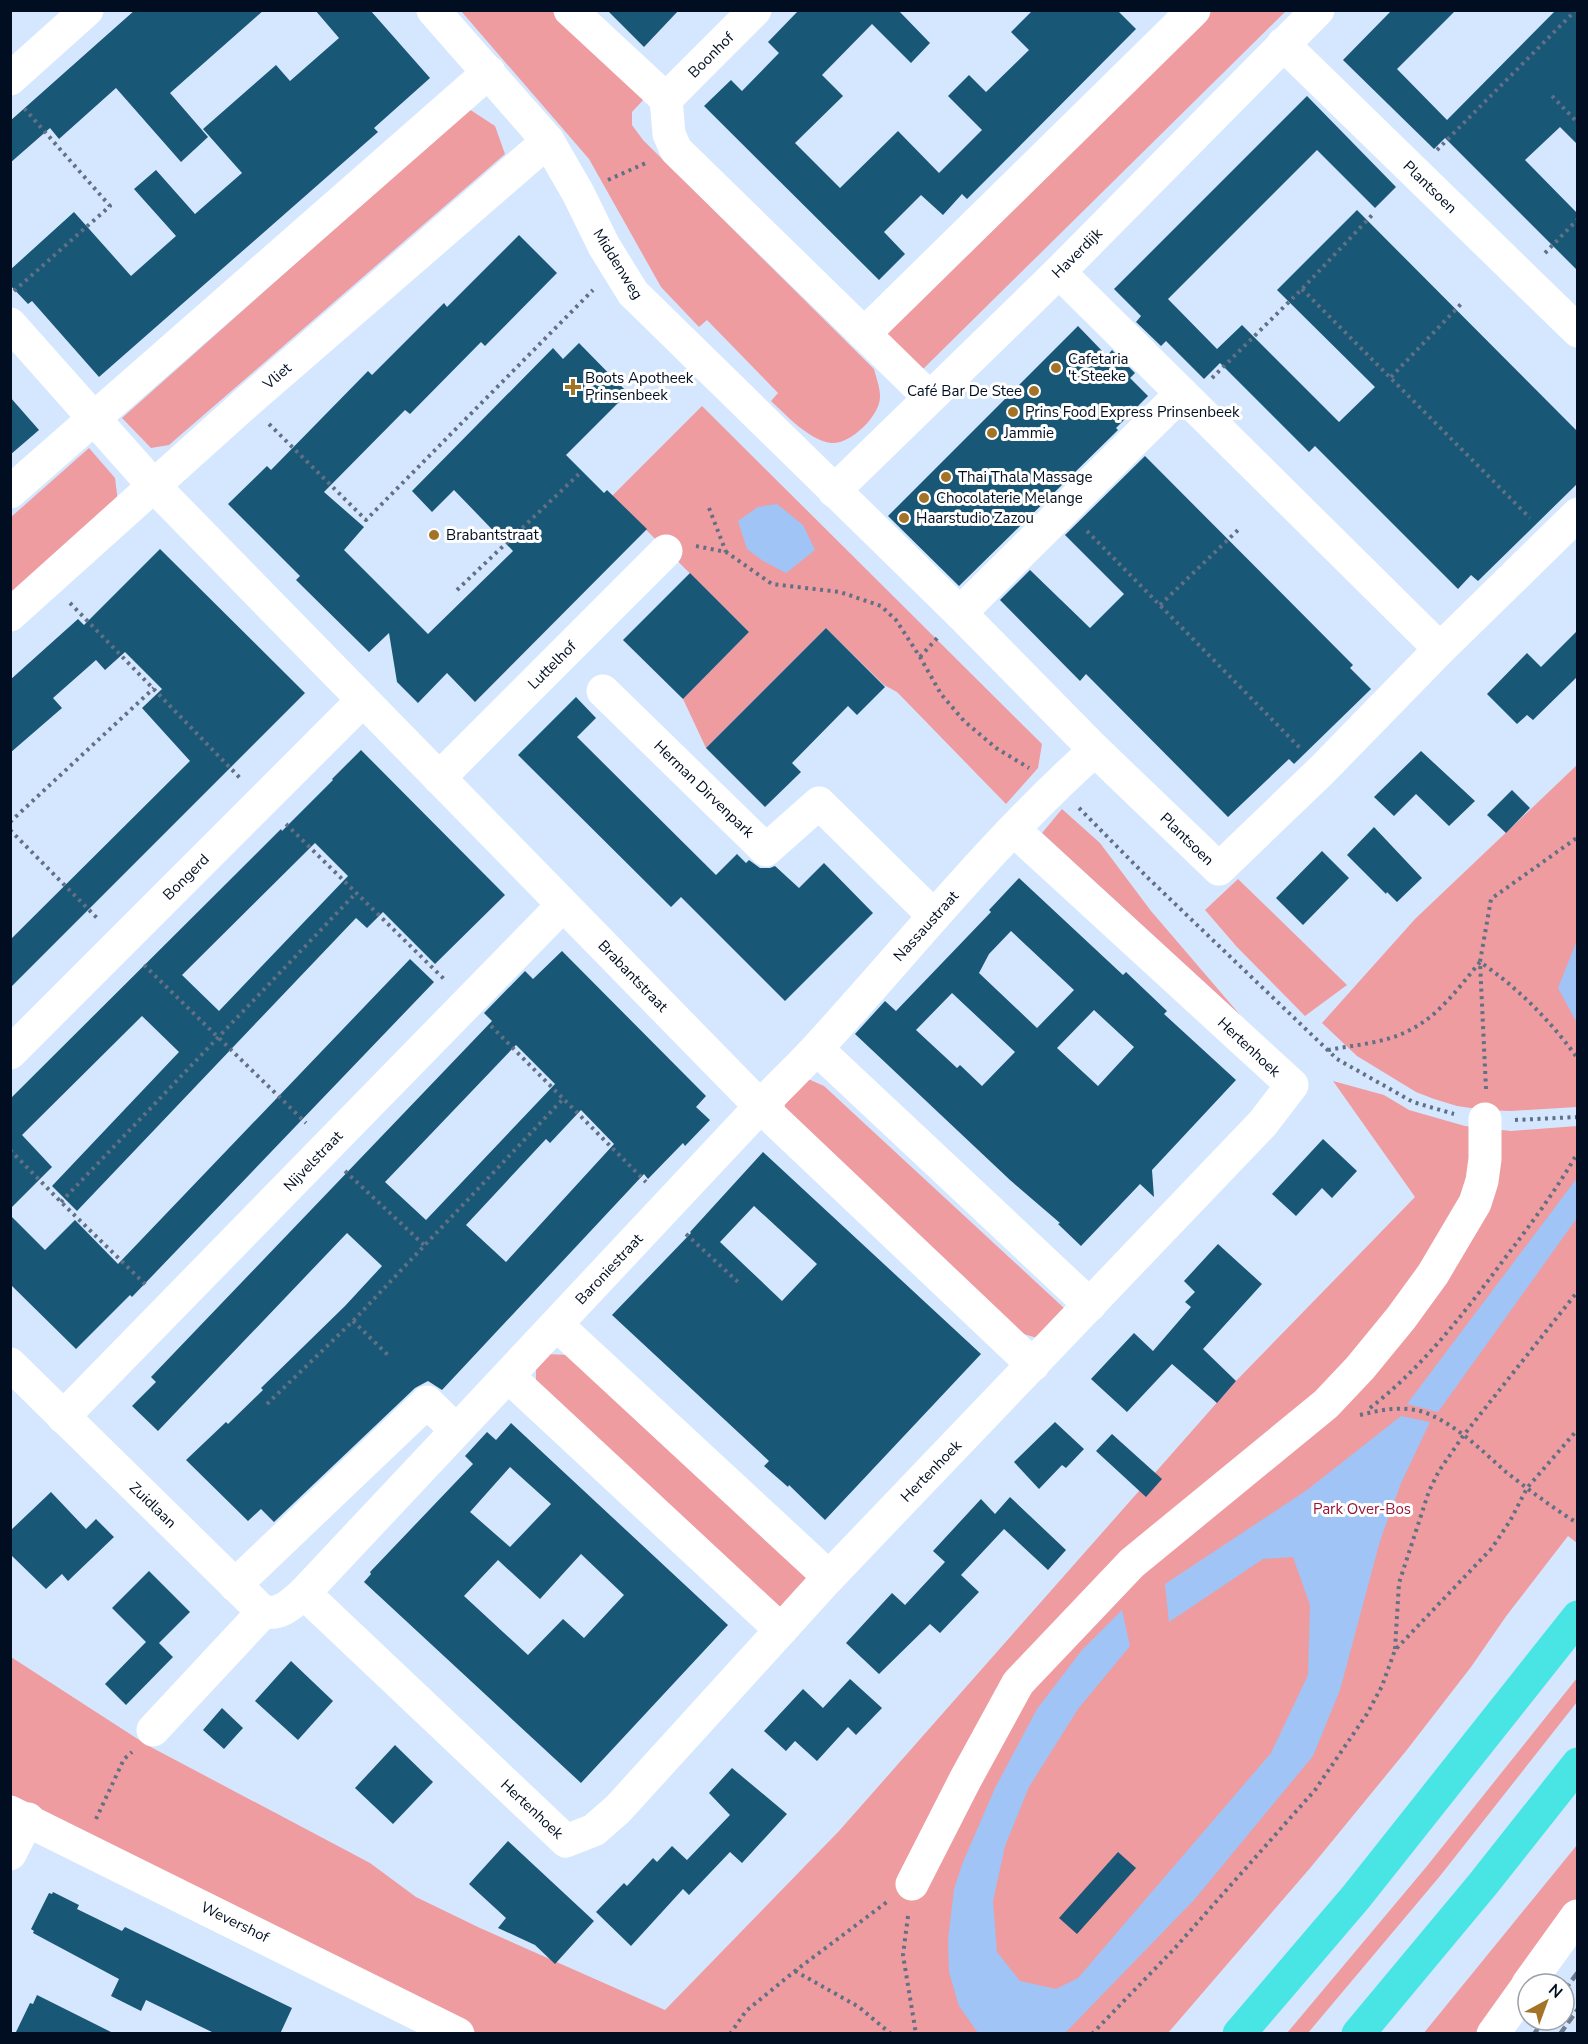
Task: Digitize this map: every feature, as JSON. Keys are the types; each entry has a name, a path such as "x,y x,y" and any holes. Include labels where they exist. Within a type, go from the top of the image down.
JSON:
{"highway":[{"path":"1239,2034 1356,1897 1578,1617"},
{"path":"1358,2034 1483,1884 1578,1764"}],"street":[{"path":"14,90 87,10"},
{"name":"Middenweg","path":"433,10 548,141 578,193 604,246 633,293 834,491"},
{"path":"570,10 666,99 669,134 676,150 930,397"},
{"name":"Boonhof","path":"666,99 755,10"},
{"path":"864,334 1194,10"},
{"name":"Haverdijk","path":"834,491 1059,272 1317,11"},
{"name":"Plantsoen","path":"1283,44 1578,331"},
{"path":"10,492 489,72"},
{"name":"Vliet","path":"10,615 247,402 548,141"},
{"path":"1059,272 1440,649"},
{"name":"Brabantstraat","path":"10,324 153,485 760,1106"},
{"path":"960,613 1065,509 1185,398"},
{"name":"Plantsoen","path":"834,491 960,613 1095,750 1220,869 1578,514"},
{"name":"Luttelhof","path":"439,778 676,548"},
{"name":"Herman Dirvenpark","path":"603,691 766,850 819,802 934,916"},
{"name":"Bongerd","path":"10,1053 362,700"},
{"name":"Nassaustraat","path":"760,1106 817,1049 934,916 1056,785 1095,750"},
{"name":"Hertenhoek","path":"304,1593 566,1841 594,1830 618,1809 829,1576 1263,1123 1292,1085 1014,830"},
{"name":"Nijvelstraat","path":"63,1418 563,905"},
{"path":"817,1049 1090,1305"},
{"path":"760,1106 1033,1365"},
{"name":"Baroniestraat","path":"304,1593 760,1106"},
{"path":"912,1884 1018,1683 1132,1563 1326,1404 1360,1368 1401,1318 1454,1241 1474,1203 1498,1120"},
{"path":"557,1325 829,1576"},
{"name":"Zuidlaan","path":"10,1364 263,1612"},
{"path":"508,1376 781,1630"},
{"path":"235,1585 427,1402 456,1430"},
{"path":"153,1730 263,1612 269,1613 287,1608 304,1593"},
{"path":"10,1854 19,1816"},
{"name":"Wevershof","path":"19,1816 458,2034"},
{"path":"1537,1972 1577,1916"},
{"path":"1493,2034 1516,2001"}],"path":[{"path":"1415,172 1576,10"},
{"path":"10,295 110,206 14,90"},
{"path":"1552,96 1578,123"},
{"path":"578,193 676,150"},
{"path":"1185,398 1302,289 1373,214"},
{"path":"1522,276 1578,219"},
{"path":"247,402 366,520 617,266"},
{"path":"1302,289 1552,540"},
{"path":"1391,377 1461,304"},
{"path":"457,590 580,472"},
{"path":"709,508 726,552"},
{"path":"1065,509 1322,770"},
{"path":"1160,605 1238,530"},
{"path":"676,548 726,552 772,584 840,592 881,606 896,620 941,694 964,721 996,748 1056,785 1155,885 1337,1059 1413,1102 1442,1111 1498,1120 1578,1117"},
{"path":"48,581 262,801 563,1099 738,1282"},
{"path":"10,822 154,688"},
{"path":"10,830 424,1245"},
{"path":"1498,1120 1488,1110 1482,1041 1480,962 1491,899 1578,837"},
{"path":"60,1202 356,893"},
{"path":"1328,1050 1380,1040 1409,1031 1433,1016 1480,962"},
{"path":"1480,962 1503,977 1578,1059"},
{"path":"267,1404 353,1321 563,1099"},
{"path":"10,1150 60,1202 170,1307"},
{"path":"1578,1152 1518,1241 1454,1324 1408,1375 1360,1415 1385,1409 1402,1408 1435,1417 1463,1436 1527,1488 1574,1521 1578,1519"},
{"path":"1092,2034 1175,1948 1316,1790 1367,1714 1382,1686 1395,1650 1398,1582 1429,1491 1439,1471 1463,1436 1578,1291"},
{"path":"353,1321 390,1357"},
{"path":"1395,1650 1492,1548 1510,1521 1527,1488 1578,1429"},
{"path":"82,1846 124,1759 153,1730"},
{"path":"730,2034 746,2011 795,1971 912,1884"},
{"path":"912,1884 903,1955 916,2034"},
{"path":"795,1971 859,2007 891,2034"}],"green space":[{"path":"461,11 552,11 632,89 645,98 632,112 632,125 643,140 874,369 880,396 879,404 863,427 839,442 831,443 814,437 798,426 771,401 778,393 707,320 699,327 661,287 589,159"},
{"path":"1207,11 1286,11 917,375 881,339"},
{"path":"469,109 495,126 505,154 169,445 151,448 122,418"},
{"path":"702,406 1042,744 1038,768 1006,804 897,692 884,685 826,628 706,748 683,699 749,632 612,496"},
{"path":"89,448 115,478 118,502 11,595 10,518"},
{"path":"1577,765 1577,1107 1511,1111 1457,1106 1416,1092 1357,1056 1322,1023 1415,919"},
{"path":"1062,809 1100,843 1151,911 1241,1016 1042,833"},
{"path":"1238,879 1347,985 1305,1016 1237,947 1205,910"},
{"path":"806,1078 824,1086 1064,1308 1037,1338 1017,1332 785,1108 785,1097"},
{"name":"Park Over-Bos","path":"1333,1081 1384,1095 1409,1110 1465,1126 1511,1131 1577,1126 1577,1543 1568,1536 1406,1751 1311,1867 1168,2033 477,2033 11,1802 11,1657 147,1745 370,1863 416,1897 665,2010 839,1831 1236,1381 1415,1197"},
{"path":"547,1354 568,1355 810,1575 795,1603 772,1609 536,1383 536,1365"},
{"path":"1577,1678 1577,1702 1440,1876 1308,2033 1287,2033 1427,1866"},
{"path":"1577,1845 1577,1907 1530,1972 1516,1972 1516,1991 1485,2033 1423,2034"}],"water":[{"path":"777,504 803,525 815,550 786,573 763,561 747,549 738,521 758,507"},
{"path":"1577,940 1578,1023 1558,988"},
{"path":"1577,1178 1577,1218 1438,1412 1407,1404"},
{"path":"1401,1416 1430,1422 1401,1483 1380,1541 1340,1690 1313,1756 1194,1900 1068,2030 1062,2034 978,2033 959,2006 949,1972 948,1940 954,1889 963,1862 995,1788 1037,1709 1082,1650 1122,1610 1130,1646 1078,1709 1029,1787 1005,1846 993,1901 997,1952 1020,1981 1056,1989 1078,1978 1271,1753 1308,1675 1310,1605 1293,1557 1263,1559 1169,1622 1165,1584 1307,1490"}],"building":[{"path":"135,10 264,10 170,93 208,137 181,162 116,88 59,139 50,128 10,163 10,121"},
{"path":"315,10 370,10 430,78 374,128 378,132 99,377 32,301 28,304 10,285 10,270 74,212 131,276 176,236 134,189 156,170 195,214 242,173 203,129 276,65 290,81 339,38"},
{"path":"607,10 679,10 644,47"},
{"path":"799,10 898,10 930,43 911,63 872,24 822,75 843,96 795,143 840,188 898,131 939,173 982,130 948,96 969,75 986,92 1029,50 1011,32 1033,10 1117,10 1136,29 967,199 962,194 943,215 921,195 884,232 905,254 879,280 704,106 731,80 742,91 779,53 768,42"},
{"path":"1392,10 1456,10 1397,69 1447,120 1556,10 1578,10 1578,145 1560,127 1525,160 1578,214 1578,271 1445,138 1434,149 1343,60"},
{"path":"1307,96 1396,187 1375,208 1317,150 1168,299 1217,349 1242,325 1339,422 1375,387 1277,290 1357,210 1578,432 1578,483 1478,581 1471,575 1458,589 1315,446 1309,452 1220,363 1204,379 1166,341 1161,346 1136,322 1141,316 1114,289"},
{"path":"519,235 557,273 485,346 481,342 410,414 405,410 324,492 364,527 344,550 428,634 513,551 454,490 432,512 412,491 553,348 563,359 579,343 628,393 566,455 604,493 607,490 647,529 475,702 447,673 418,703 397,682 389,633 369,652 296,580 300,576 228,504 267,466 271,470 368,371 372,375 444,303 447,307"},
{"path":"1078,326 1107,356 1112,350 1135,373 1130,378 1148,396 1116,428 1118,430 959,586 888,516"},
{"path":"10,397 39,430 10,455"},
{"path":"1145,456 1353,665 1350,668 1371,689 1294,764 1289,759 1228,817 1086,674 1080,681 1000,600 1030,570 1090,628 1124,594 1065,535"},
{"path":"160,549 305,693 10,988 10,940 190,761 142,708 162,689 125,652 105,670 96,660 53,698 62,708 10,753 10,680 78,619 84,625"},
{"path":"690,573 749,632 683,699 623,640"},
{"path":"826,628 885,687 857,715 848,706 792,763 801,772 765,807 706,748"},
{"path":"1578,630 1578,676 1533,720 1527,715 1517,724 1487,694 1527,653 1541,667"},
{"path":"576,697 596,718 577,737 716,875 737,854 746,863 749,860 760,868 775,866 799,888 824,863 873,913 785,1001 681,897 671,907 518,755"},
{"path":"361,750 505,895 435,964 383,912 367,928 356,918 77,1211 52,1186 179,1052 142,1016 22,1135 52,1167 10,1209 10,1099","holes":["315,843 348,876 219,1011 182,975"]},
{"path":"1421,751 1475,801 1449,826 1416,794 1394,816 1374,797"},
{"path":"1512,790 1530,808 1506,833 1487,815"},
{"path":"1374,827 1422,878 1397,902 1347,855"},
{"path":"1322,851 1349,878 1303,925 1276,898"},
{"path":"1019,878 1123,975 1126,972 1167,1011 1164,1014 1236,1080 1152,1170 1154,1197 1140,1184 1081,1246 1058,1224 1060,1223 1010,1180 855,1034 885,1001 896,1011 991,912 989,910","holes":["1011,931 1074,990 1037,1028 979,973 989,954","952,993 1015,1052 982,1086 960,1065 957,1068 916,1030","1094,1010 1134,1047 1098,1086 1057,1048"]},
{"path":"562,951 706,1096 696,1107 710,1120 685,1146 683,1143 648,1179 644,1174 442,1390 428,1381 415,1388 274,1522 261,1509 248,1521 186,1460 263,1390 261,1388 345,1306 382,1266 347,1233 158,1431 132,1406 156,1382 151,1377 492,1021 484,1013 525,971 533,979","holes":["516,1045 555,1084 426,1220 385,1182","581,1110 614,1144 506,1262 466,1225 546,1139 550,1143"]},
{"path":"410,959 434,982 132,1297 130,1295 76,1349 10,1284 10,1215 45,1250 75,1220 118,1264"},
{"path":"1323,1139 1357,1171 1332,1198 1322,1188 1296,1216 1272,1194"},
{"path":"763,1152 981,1354 825,1520 789,1485 788,1487 764,1466 769,1461 612,1315","holes":["754,1206 817,1264 782,1301 720,1242"]},
{"path":"1218,1244 1262,1284 1203,1349 1236,1381 1217,1403 1172,1364 1127,1412 1091,1379 1134,1333 1153,1351 1191,1307 1185,1302 1195,1292 1184,1281"},
{"path":"1055,1422 1084,1449 1066,1468 1062,1465 1039,1489 1014,1462"},
{"path":"511,1423 728,1625 581,1783 364,1582 371,1574 370,1572 473,1464 465,1456 487,1432 496,1440","holes":["510,1467 551,1504 510,1547 470,1512","581,1554 624,1595 584,1638 563,1619 528,1655 464,1596 498,1560 540,1599"]},
{"path":"1112,1434 1162,1479 1146,1497 1096,1451"},
{"path":"51,1492 86,1529 96,1519 114,1537 68,1581 62,1574 46,1589 10,1554 10,1531"},
{"path":"1010,1497 1066,1550 1048,1570 1004,1529 961,1575 979,1592 940,1633 930,1624 879,1674 846,1643 892,1593 905,1605 945,1562 933,1551 981,1499 995,1514"},
{"path":"149,1571 190,1612 159,1643 173,1657 126,1705 105,1684 146,1642 112,1608"},
{"path":"291,1661 333,1701 298,1740 255,1701"},
{"path":"850,1679 882,1708 856,1735 848,1727 817,1761 795,1741 786,1751 764,1731 803,1689 823,1708"},
{"path":"222,1708 243,1728 224,1749 203,1730"},
{"path":"395,1745 433,1782 393,1824 355,1788"},
{"path":"732,1768 787,1814 742,1863 730,1852 689,1895 683,1889 631,1946 596,1912 624,1883 627,1886 653,1858 657,1862 672,1846 687,1860 730,1815 709,1793"},
{"path":"508,1841 594,1921 555,1964 535,1945 498,1928 506,1918 469,1884"},
{"path":"1118,1852 1136,1868 1077,1934 1059,1918"},
{"path":"53,1892 79,1905 77,1909 122,1931 125,1927 292,2008 280,2034 216,2034 146,2000 141,2011 111,1996 119,1979 33,1933 31,1929 49,1893"},
{"path":"37,1995 115,2034 15,2034 30,2003 33,2004"}],"railway":[{"path":"1560,2034 1578,2009"}],"place":[{"name":"Cafetaria 't Steeke","path":"1056,368"},
{"name":"Boots Apotheek Prinsenbeek","path":"573,387"},
{"name":"Café Bar De Stee","path":"1034,391"},
{"name":"Prins Food Express Prinsenbeek","path":"1013,412"},
{"name":"Jammie","path":"992,433"},
{"name":"Thai Thala Massage","path":"946,477"},
{"name":"Chocolaterie Melange","path":"924,498"},
{"name":"Haarstudio Zazou","path":"904,518"},
{"name":"Brabantstraat","path":"434,535"}]}
